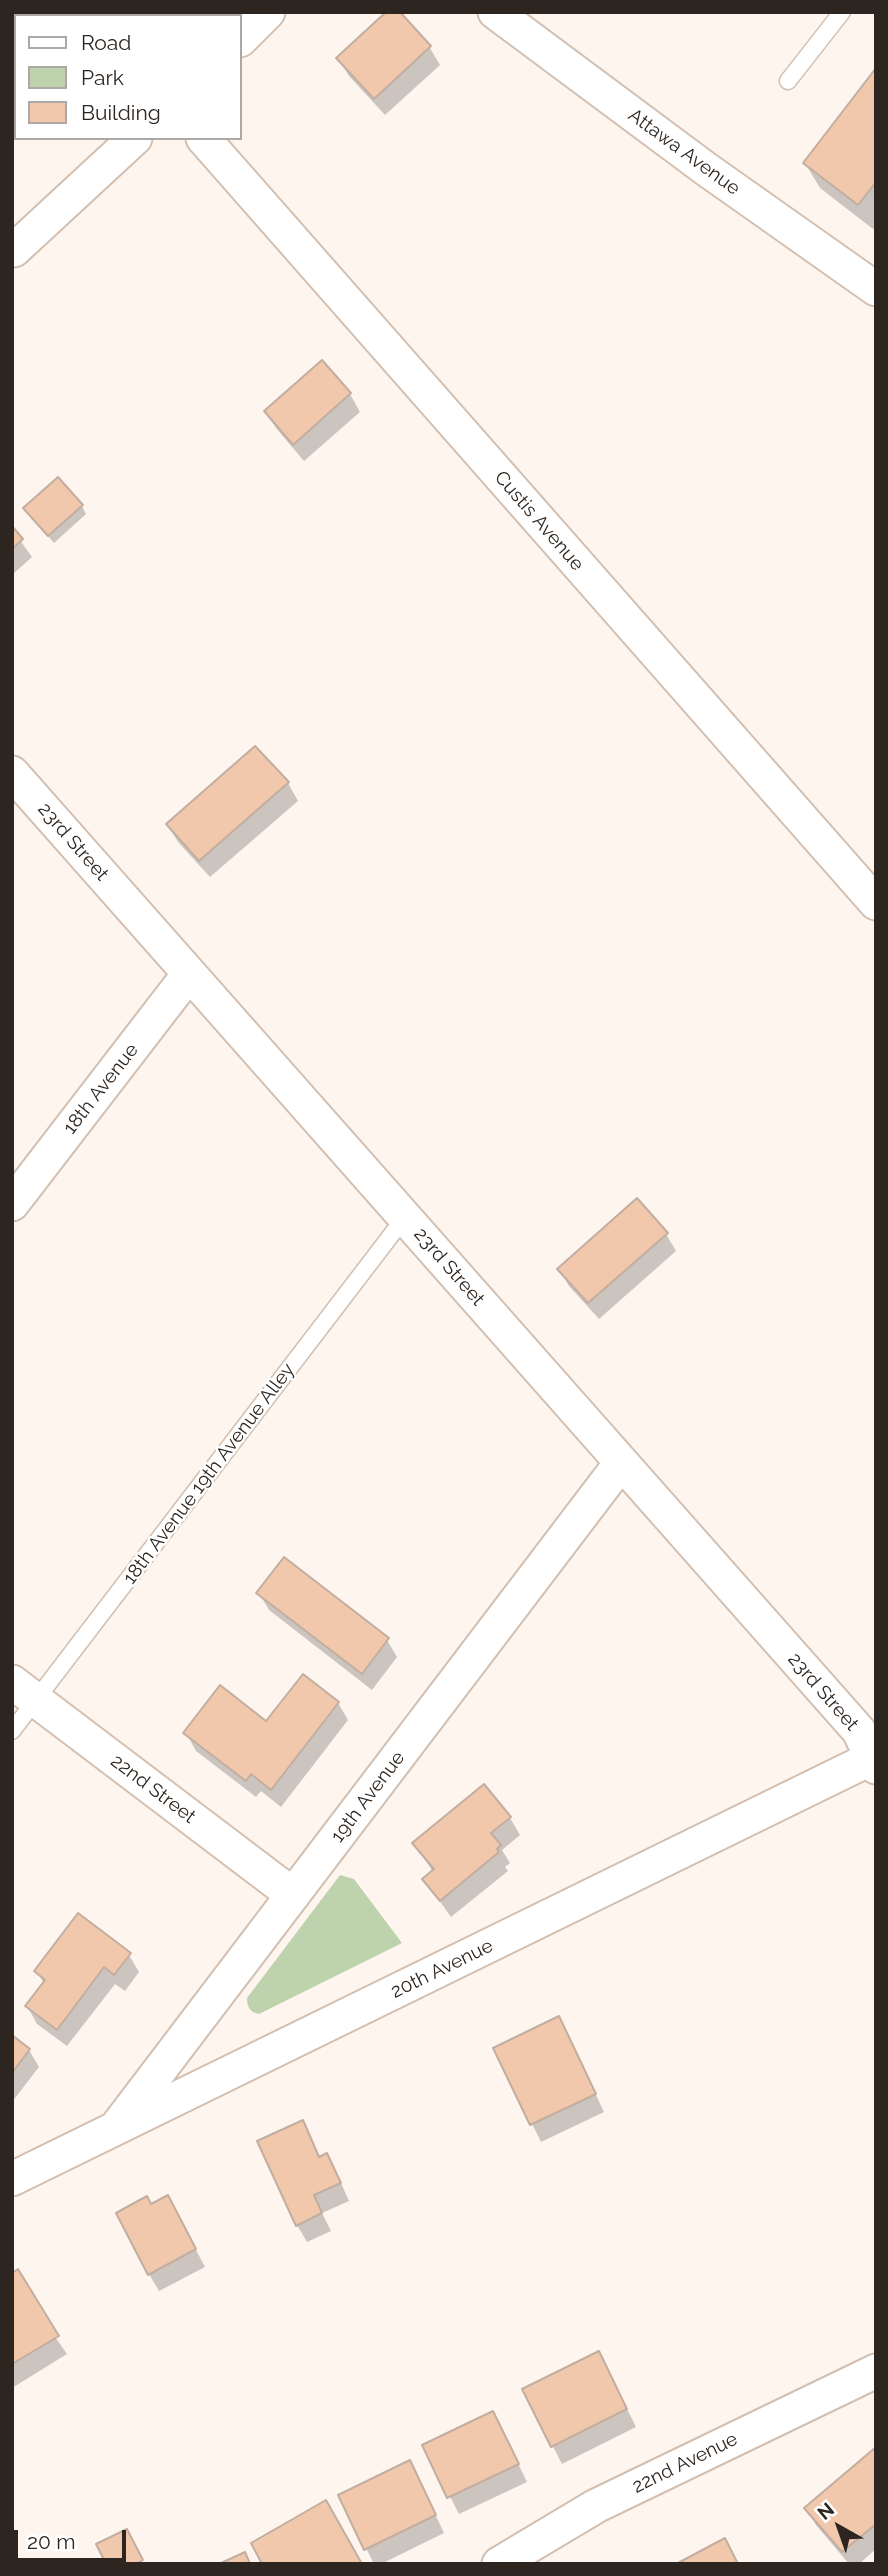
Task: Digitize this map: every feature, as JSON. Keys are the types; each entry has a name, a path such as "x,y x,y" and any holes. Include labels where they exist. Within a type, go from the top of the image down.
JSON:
{"street":[{"path":"242,38 268,12"},
{"name":"Attawa Avenue","path":"495,12 706,169 876,289"},
{"path":"14,250 133,140"},
{"name":"Custis Avenue","path":"205,140 876,903"},
{"name":"23rd Street","path":"12,773 859,1731 874,1763"},
{"name":"18th Avenue","path":"12,1205 190,974"},
{"name":"19th Avenue","path":"114,2129 621,1463"},
{"name":"22nd Street","path":"24,1691 293,1895"},
{"name":"20th Avenue","path":"12,2179 874,1763"},
{"name":"22nd Avenue","path":"499,2564 596,2506 876,2371"}],"lane":[{"path":"788,81 842,12"},
{"name":"18th Avenue 19th Avenue Alley","path":"12,1731 24,1691 405,1217"}],"green space":[{"path":"340,1875 354,1879 402,1943 259,2014 253,2012 248,2006 247,1998"}],"building":[{"path":"386,12 400,12 431,46 374,99 336,58"},
{"path":"876,68 876,182 858,205 803,163"},
{"path":"322,360 351,393 293,445 264,411"},
{"path":"58,477 83,505 48,536 23,508"},
{"path":"12,526 23,539 12,549"},
{"path":"255,746 289,782 199,861 166,824"},
{"path":"637,1198 668,1233 588,1303 557,1269"},
{"path":"284,1557 389,1638 362,1674 256,1593"},
{"path":"303,1674 339,1702 271,1790 251,1774 246,1781 183,1733 220,1685 266,1721"},
{"path":"484,1784 511,1817 491,1833 501,1845 497,1849 499,1852 440,1901 422,1879 434,1869 412,1843"},
{"path":"78,1913 131,1953 114,1975 104,1967 57,2030 25,2006 45,1980 34,1971"},
{"path":"559,2016 596,2094 530,2125 493,2048"},
{"path":"12,2035 30,2049 12,2073"},
{"path":"303,2120 319,2157 327,2153 341,2183 314,2195 322,2213 296,2226 257,2141"},
{"path":"168,2195 196,2249 148,2275 116,2213 147,2196 151,2204"},
{"path":"18,2269 59,2336 12,2364 12,2273"},
{"path":"599,2351 627,2409 551,2447 522,2389"},
{"path":"493,2411 519,2464 447,2498 422,2445"},
{"path":"876,2447 876,2524 842,2552 804,2508"},
{"path":"410,2460 436,2515 364,2550 338,2495"},
{"path":"326,2500 362,2564 262,2564 251,2543"},
{"path":"127,2529 143,2560 136,2564 106,2564 96,2544"},
{"path":"725,2538 738,2564 676,2564"},
{"path":"245,2552 250,2564 219,2564"}]}
